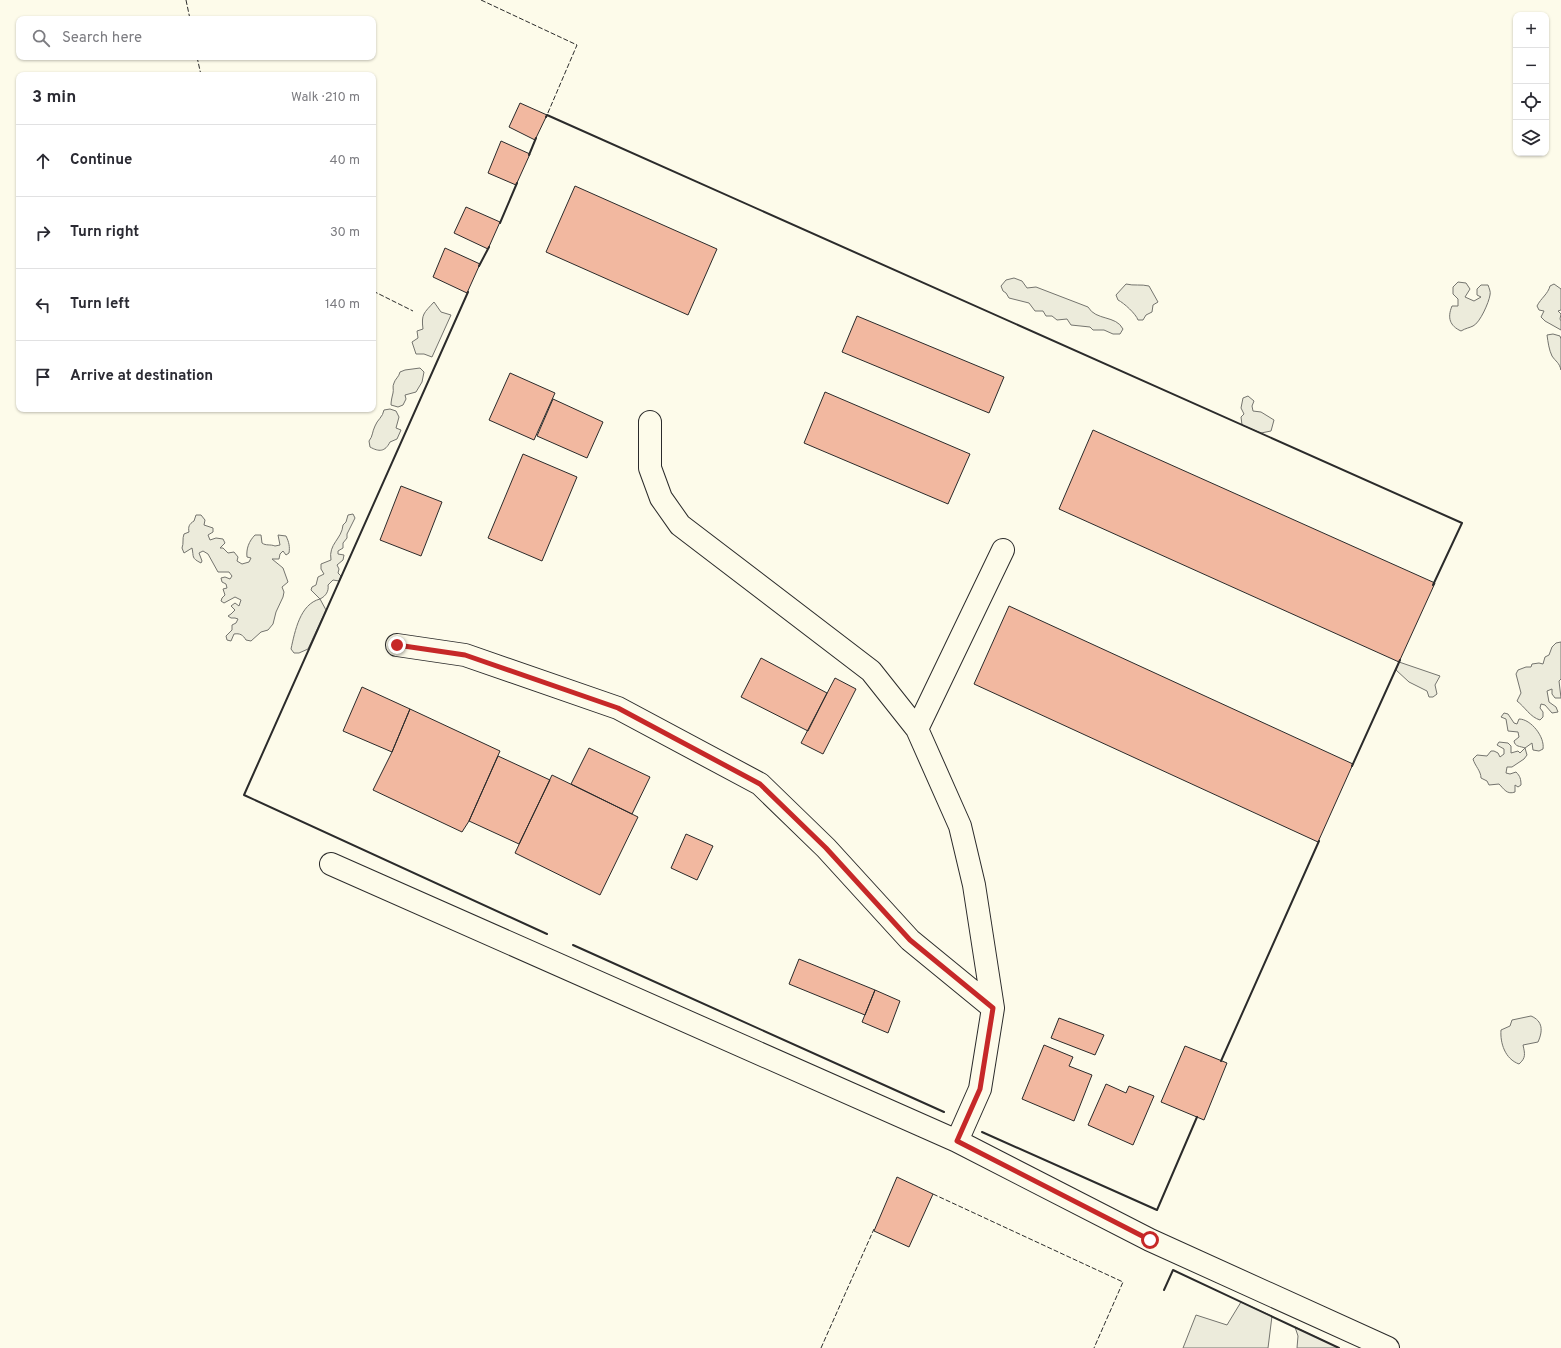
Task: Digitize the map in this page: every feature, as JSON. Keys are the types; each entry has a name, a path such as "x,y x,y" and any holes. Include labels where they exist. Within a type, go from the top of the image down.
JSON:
{"street":[{"path":"650,422 650,468 661,498 680,525 871,671 917,729 960,826 974,885 993,1008 980,1089 957,1141"},
{"path":"917,729 1003,550"},
{"path":"397,645 465,655 618,708 760,784 826,848 910,940 993,1008"},
{"path":"331,864 957,1141 1150,1240 1388,1348"}],"shaded area":[{"path":"1014,278 1022,281 1027,288 1036,287 1088,307 1096,314 1116,322 1123,329 1120,334 1113,334 1104,330 1093,330 1090,327 1071,325 1067,319 1057,320 1052,316 1046,316 1043,311 1035,311 1029,303 1009,298 1003,291 1001,286 1006,280"},
{"path":"1458,282 1466,283 1470,289 1465,297 1474,301 1481,297 1477,295 1477,289 1481,285 1488,285 1490,293 1486,307 1476,324 1461,331 1454,327 1450,321 1450,310 1452,306 1458,306 1458,299 1453,294 1453,287"},
{"path":"1126,284 1149,286 1158,302 1153,305 1152,312 1146,315 1143,320 1138,320 1130,309 1118,300 1116,295"},
{"path":"1554,284 1561,289 1561,310 1558,311 1561,314 1561,330 1541,317 1544,311 1539,310 1537,306 1550,286"},
{"path":"434,302 441,312 451,315 432,357 424,354 416,354 412,342 418,338 417,331 423,329 422,320 424,314"},
{"path":"1553,334 1560,336 1561,339 1561,370 1550,351 1547,335"},
{"path":"420,368 424,372 422,382 416,392 405,395 406,399 403,405 398,407 391,405 393,384 400,372"},
{"path":"1248,396 1254,401 1252,406 1253,411 1261,412 1274,420 1271,431 1261,433 1242,425 1241,417 1244,414 1241,408 1243,398"},
{"path":"390,409 396,411 399,417 396,428 401,430 397,439 390,442 386,448 382,450 373,449 370,447 369,441 374,428 384,410"},
{"path":"353,514 355,518 347,534 347,538 343,543 343,548 338,551 338,554 344,555 343,560 337,565 339,569 338,573 341,576 339,581 333,580 328,585 327,593 320,599 311,590 312,587 316,585 318,577 324,574 321,569 321,564 331,560 331,550 342,530 343,525 346,522 348,515"},
{"path":"196,515 201,515 205,520 204,525 213,528 213,532 208,535 210,540 216,538 223,539 225,543 220,548 223,548 228,553 234,552 238,557 237,561 242,564 249,562 251,558 247,557 247,551 250,542 255,535 261,535 262,543 264,544 275,546 280,545 278,535 286,536 289,542 289,553 286,555 283,551 280,554 279,559 272,559 283,568 288,582 282,587 284,592 283,597 276,612 273,624 268,630 261,632 251,641 246,640 240,634 234,634 231,641 227,640 226,636 232,630 232,625 236,623 238,619 228,616 235,610 231,606 235,603 239,606 241,600 235,597 224,603 221,601 225,595 223,589 227,588 226,584 222,582 221,578 225,577 230,579 232,576 229,572 218,572 208,554 203,551 199,553 202,561 201,563 194,558 192,548 184,553 182,548 184,534 189,532 189,526 194,521"},
{"path":"320,599 326,610 308,649 299,653 294,653 291,649 294,634 303,612 313,602"},
{"path":"1561,642 1561,679 1559,681 1561,698 1555,698 1552,694 1552,689 1547,691 1549,702 1556,707 1558,712 1552,713 1545,705 1541,704 1540,708 1543,712 1543,717 1540,720 1536,719 1517,701 1521,693 1516,674 1518,670 1531,667 1532,664 1543,664 1545,657 1549,655 1552,647 1556,643"},
{"path":"1399,662 1440,676 1435,685 1437,694 1433,697 1429,697 1427,691 1409,682 1396,670"},
{"path":"1504,713 1508,714 1514,723 1517,724 1519,719 1532,725 1542,739 1543,749 1539,751 1533,750 1532,743 1525,748 1515,744 1514,741 1519,737 1518,732 1508,731 1506,719 1501,717"},
{"path":"1499,742 1508,743 1511,746 1511,753 1518,751 1520,753 1525,748 1527,755 1524,759 1512,767 1507,767 1506,773 1510,774 1516,772 1521,781 1521,785 1518,787 1515,785 1515,792 1510,793 1504,790 1499,784 1489,785 1487,781 1481,778 1473,759 1477,755 1487,756 1491,751 1494,751 1498,753 1500,757 1504,754 1504,749 1497,745"},
{"path":"1531,1016 1540,1024 1541,1034 1538,1042 1523,1045 1524,1056 1523,1060 1519,1064 1514,1062 1504,1050 1501,1040 1501,1030 1510,1026 1512,1020"},
{"path":"1241,1302 1272,1316 1268,1348 1183,1348 1196,1315 1227,1325"},
{"path":"1295,1327 1339,1348 1297,1348 1298,1336"}],"building":[{"path":"520,103 547,115 535,140 509,127"},
{"path":"501,141 530,154 516,185 488,173"},
{"path":"575,186 717,249 688,315 546,252"},
{"path":"466,207 500,222 488,249 454,233"},
{"path":"445,248 480,264 467,293 433,277"},
{"path":"857,316 1004,377 989,413 842,352"},
{"path":"510,373 555,393 534,440 489,420"},
{"path":"825,392 970,454 948,504 804,443"},
{"path":"553,399 603,422 587,458 537,436"},
{"path":"1093,430 1435,583 1399,662 1059,509"},
{"path":"523,454 577,477 542,561 488,538"},
{"path":"401,486 442,502 421,556 380,540"},
{"path":"1009,606 1353,764 1318,842 974,684"},
{"path":"761,658 827,693 808,731 741,697"},
{"path":"835,678 856,689 823,754 801,743"},
{"path":"362,687 410,709 392,752 343,731"},
{"path":"410,709 500,751 469,821 462,832 373,790 392,752"},
{"path":"589,748 650,777 632,814 571,784"},
{"path":"498,756 550,780 519,844 469,821"},
{"path":"552,775 638,817 600,895 515,853"},
{"path":"686,834 713,846 697,880 671,868"},
{"path":"799,959 875,990 865,1015 789,984"},
{"path":"875,990 900,1001 888,1033 862,1022"},
{"path":"1059,1018 1104,1035 1095,1055 1051,1038"},
{"path":"1044,1045 1073,1057 1069,1066 1092,1075 1074,1121 1022,1099"},
{"path":"1185,1046 1227,1063 1204,1120 1161,1102"},
{"path":"1106,1084 1126,1093 1129,1086 1154,1096 1133,1145 1088,1125"},
{"path":"897,1177 933,1194 909,1247 874,1231"}],"fence":[{"path":"186,0 189,16"},
{"path":"481,0 577,45 547,115"},
{"path":"198,60 200,72"},
{"path":"376,292 413,311"},
{"path":"933,1194 1123,1282 1094,1348"},
{"path":"821,1348 874,1229"}],"wall":[{"path":"546,117 547,115 1462,523 1433,585"},
{"path":"529,155 536,138"},
{"path":"500,223 517,183"},
{"path":"479,266 489,247"},
{"path":"468,292 244,795 547,934"},
{"path":"1352,766 1400,660"},
{"path":"1221,1061 1319,841"},
{"path":"573,945 944,1112"},
{"path":"982,1132 1157,1210 1197,1117"},
{"path":"1164,1290 1173,1270 1339,1348"}],"route":[{"path":"397,645 465,655 618,708 760,784 826,848 910,940 993,1008 980,1089 957,1141 1150,1240"}]}
